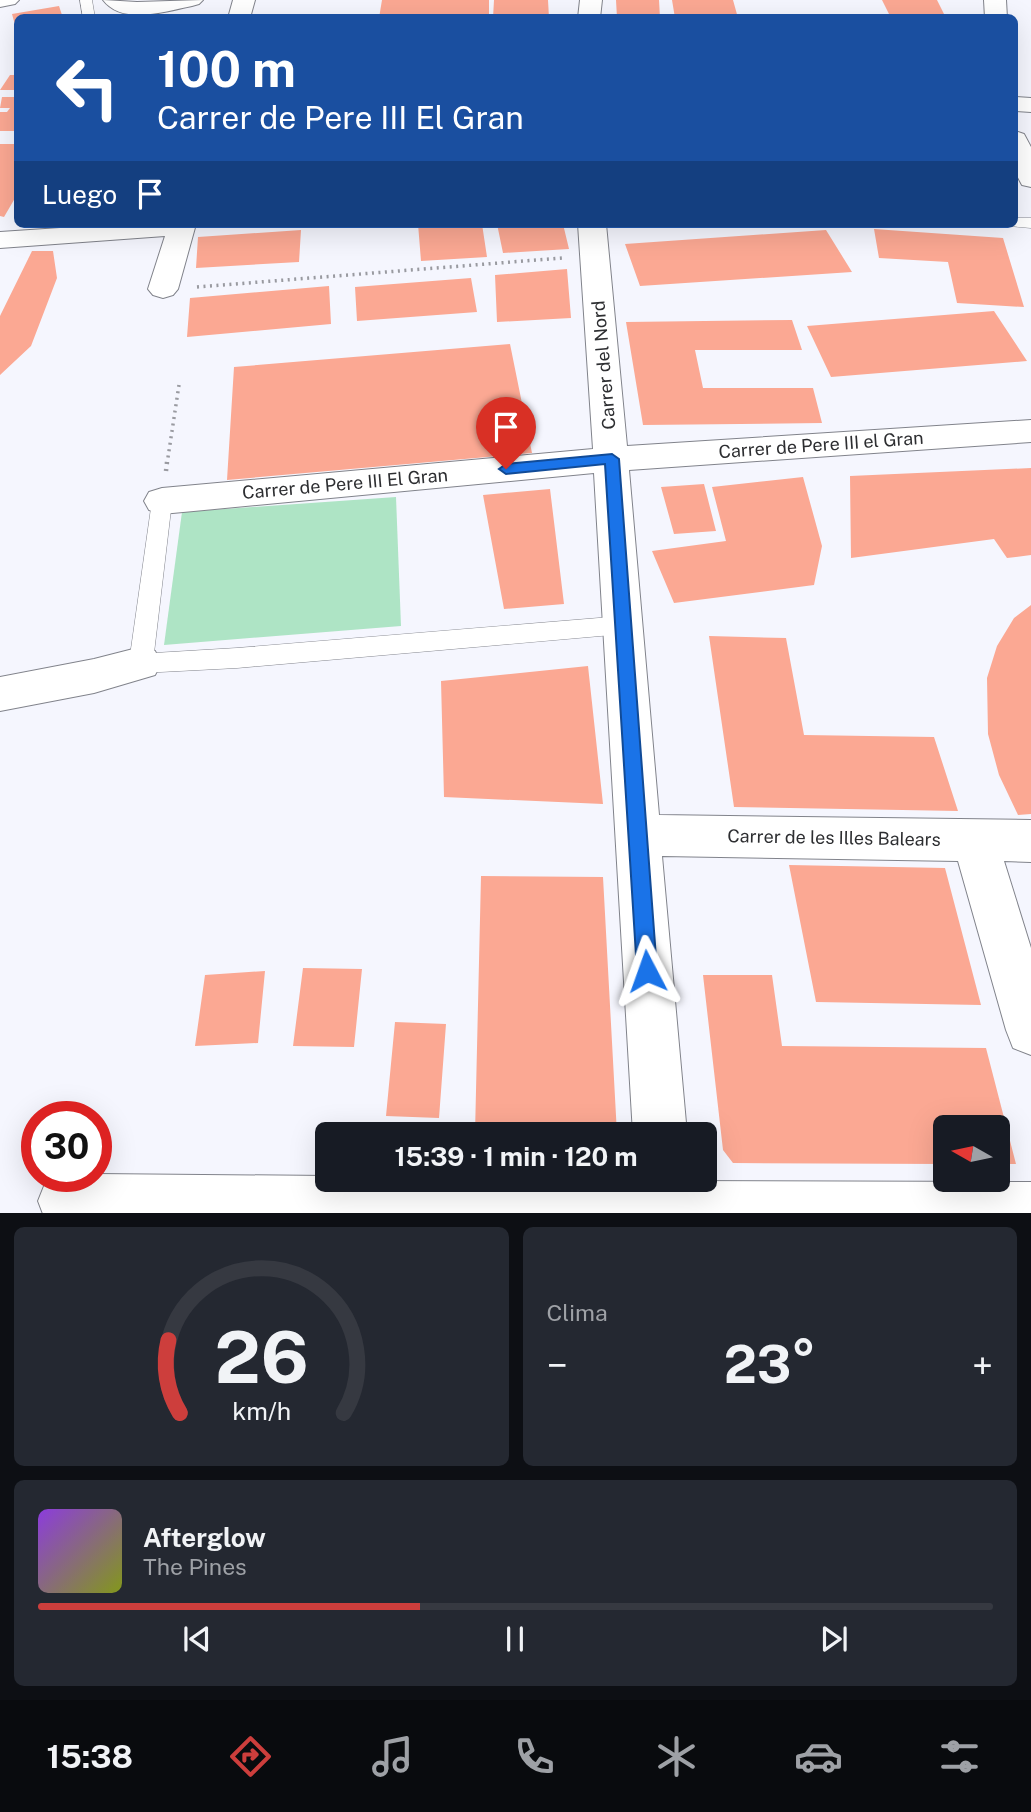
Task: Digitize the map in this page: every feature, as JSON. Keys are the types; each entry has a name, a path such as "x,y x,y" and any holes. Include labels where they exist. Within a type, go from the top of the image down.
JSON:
{"street":[{"path":"0,1 8,0"},
{"path":"114,0 130,9 175,0"},
{"path":"1018,146 1031,179"},
{"path":"0,240 155,228"},
{"path":"163,289 180,228"},
{"name":"Carrer del Nord","path":"593,240 612,459 659,1122"},
{"name":"Carrer de Pere III el Gran","path":"612,459 1031,430"},
{"name":"Carrer de Pere III El Gran","path":"162,501 612,459"},
{"path":"0,694 94,676 141,663"},
{"name":"Carrer de les Illes Balears","path":"637,835 1031,841"},
{"path":"975,840 1031,1030"},
{"path":"59,1207 665,1200 1031,1210"}],"lane":[{"path":"162,501 141,663 237,658 623,625"}],"path":[{"path":"163,289 593,240"},
{"path":"162,501 179,385"}],"green space":[{"path":"396,497 401,626 164,645 182,512"}],"building":[{"path":"382,0 489,0 489,14 380,14"},
{"path":"494,0 548,0 549,14 493,14"},
{"path":"616,0 659,0 660,14 617,14"},
{"path":"672,0 733,0 737,14 674,14"},
{"path":"882,0 937,0 944,14 889,14"},
{"path":"59,6 62,14 14,14 14,21 12,14"},
{"path":"10,75 14,75 14,90 0,90"},
{"path":"2,97 14,97 14,131 0,131 0,112 7,112 10,108 0,108"},
{"path":"0,144 14,144 14,200 4,217 0,216"},
{"path":"418,228 483,228 487,257 421,261"},
{"path":"498,228 564,228 569,249 503,253"},
{"path":"874,229 1003,238 1024,307 957,303 948,262 879,258"},
{"path":"301,230 299,262 196,268 198,237"},
{"path":"826,230 852,272 640,286 625,244"},
{"path":"32,251 53,251 57,278 31,346 0,375 0,316"},
{"path":"567,269 571,318 497,322 495,275"},
{"path":"471,278 477,312 357,321 355,287"},
{"path":"329,286 331,324 187,337 190,298"},
{"path":"994,311 1027,361 831,377 807,326"},
{"path":"792,320 802,350 695,350 703,388 813,388 822,423 643,425 626,322"},
{"path":"510,344 532,453 227,480 234,367"},
{"path":"1031,468 1031,555 1007,558 994,539 851,558 850,476"},
{"path":"803,477 822,546 814,585 674,603 652,551 726,541 712,487"},
{"path":"704,484 716,531 674,534 661,487"},
{"path":"550,489 564,604 504,609 483,495"},
{"path":"1031,605 1031,814 1018,815 999,775 988,734 987,678 997,646 1014,618"},
{"path":"709,636 786,638 804,735 934,737 958,811 734,807"},
{"path":"588,666 603,804 444,797 441,681"},
{"path":"789,865 945,868 981,1005 816,1002"},
{"path":"481,876 603,877 616,1122 475,1122"},
{"path":"303,968 362,969 354,1047 293,1046"},
{"path":"265,971 258,1043 195,1046 205,975"},
{"path":"703,975 772,975 782,1046 986,1048 1003,1115 933,1115 933,1164 733,1163 723,1150"},
{"path":"395,1022 446,1024 439,1118 386,1116"},
{"path":"1010,1141 1016,1164 1010,1164"}],"route":[{"path":"506,469 612,459 647,971"}]}
